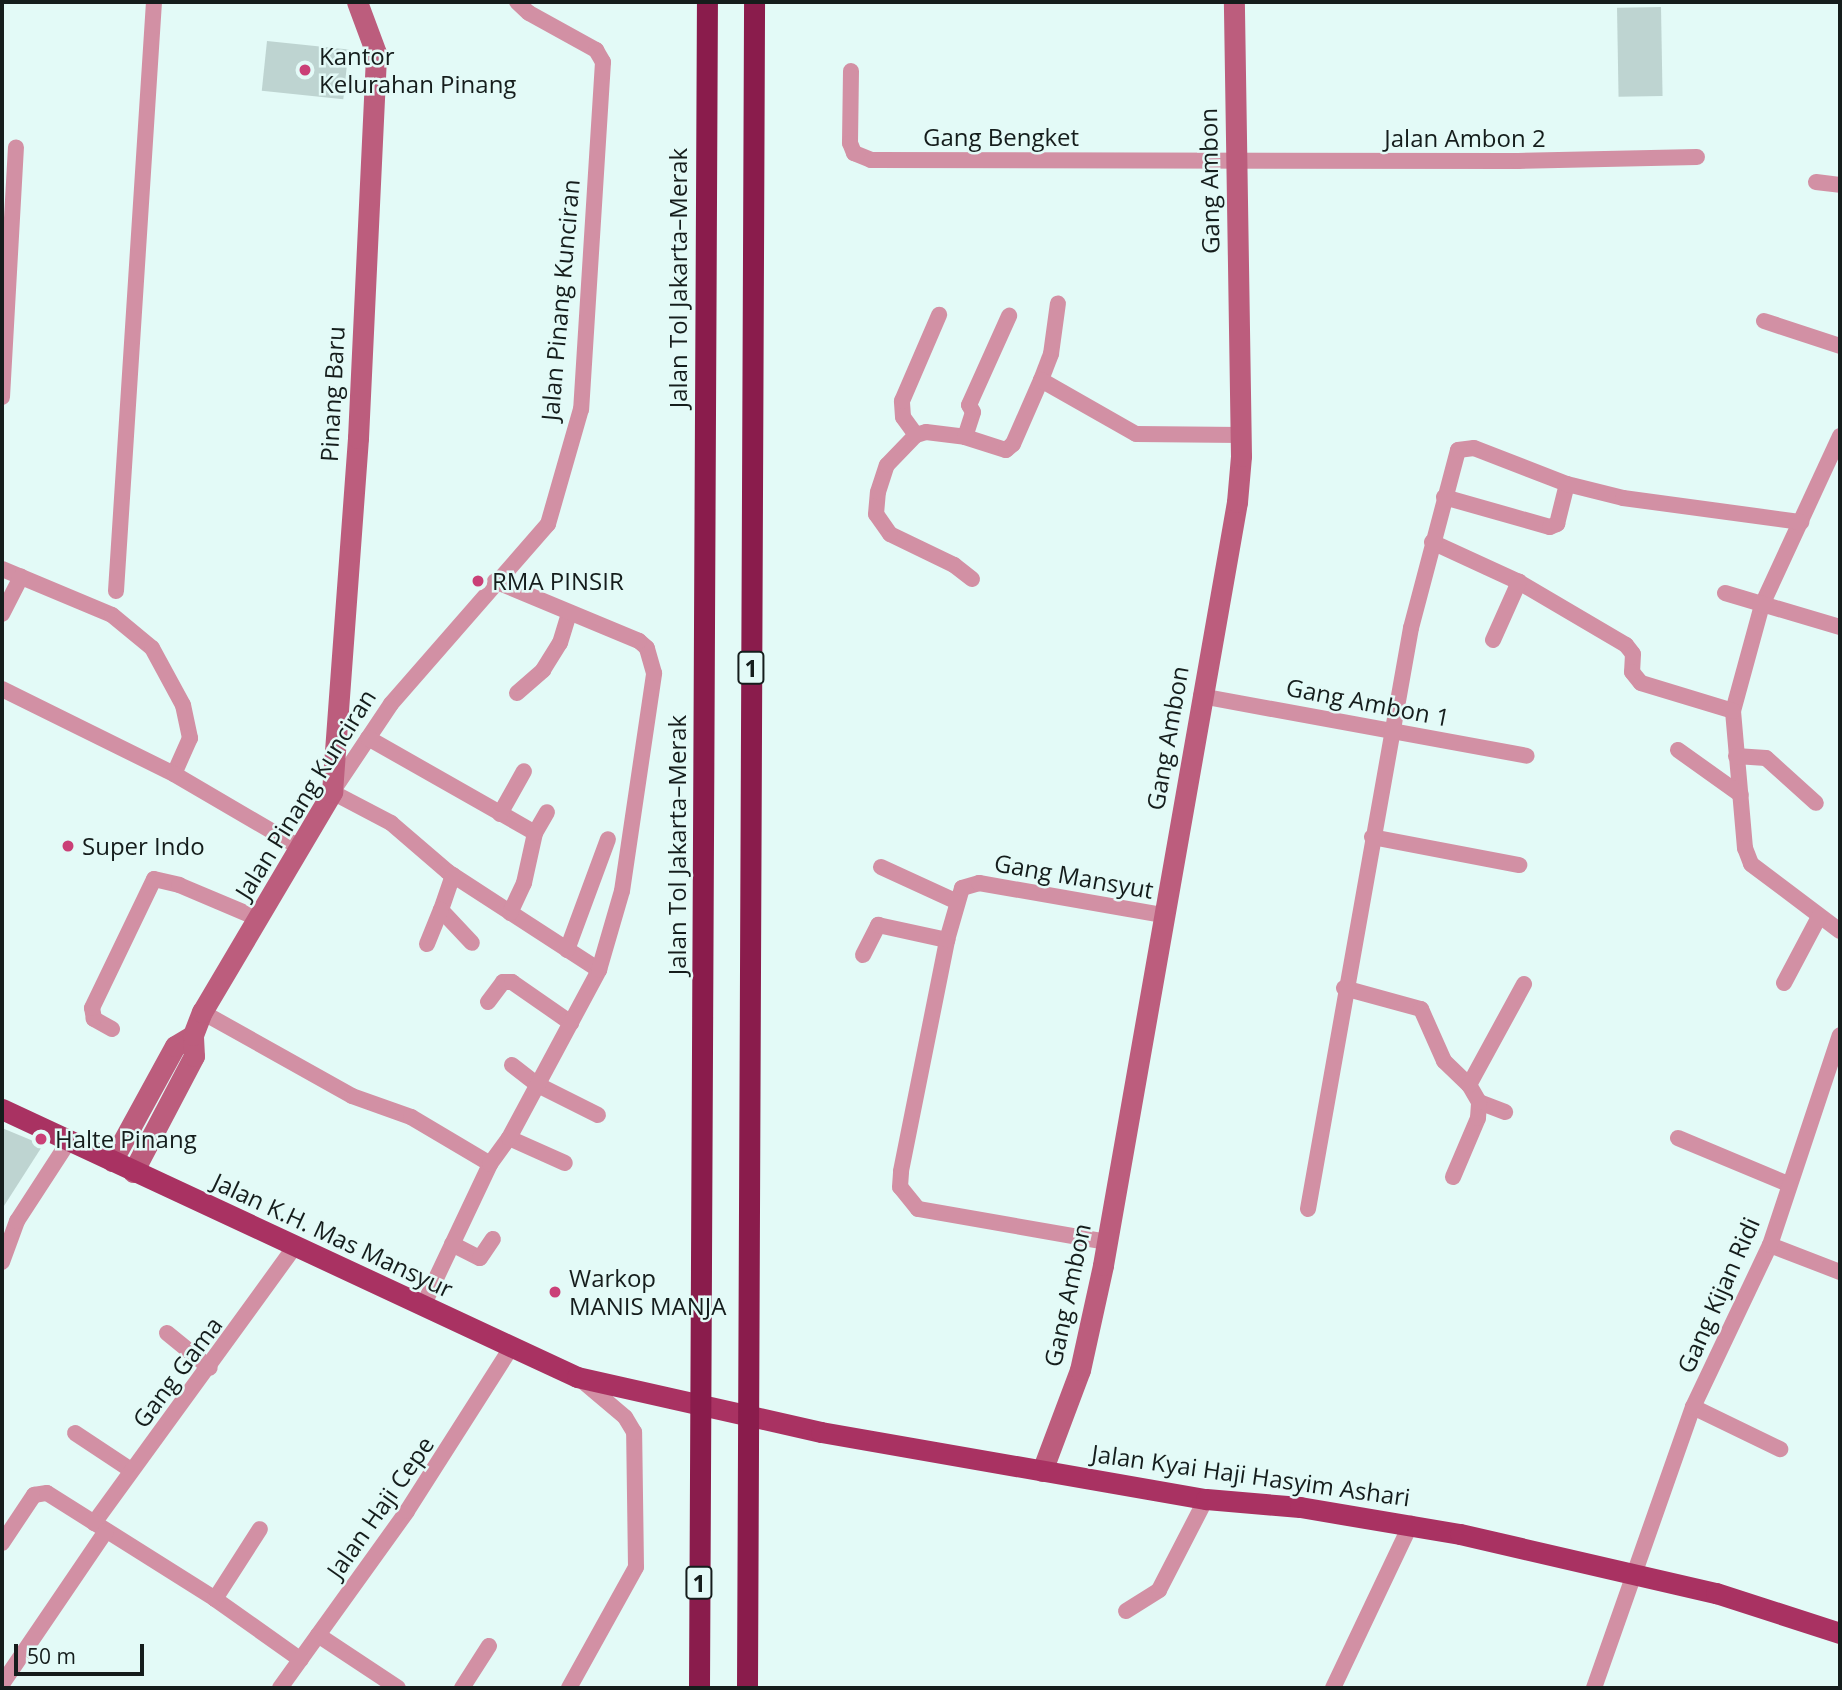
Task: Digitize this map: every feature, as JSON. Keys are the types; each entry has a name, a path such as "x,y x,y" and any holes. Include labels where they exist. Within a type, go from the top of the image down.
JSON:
{"highway":[{"name":"Jalan Tol Jakarta–Merak","path":"699,1688 707,2"},
{"name":"1","path":"747,1688 754,2"}],"main road":[{"name":"Jalan K.H. Mas Mansyur","path":"2,1109 511,1348 577,1377 647,1396"},
{"name":"Jalan Kyai Haji Hasyim Ashari","path":"647,1396 821,1432 1206,1499 1300,1507 1411,1524 1716,1593 1840,1633"}],"street":[{"path":"116,591 154,2"},
{"name":"Pinang Baru","path":"332,792 358,438 376,53 357,2"},
{"name":"Jalan Pinang Kunciran","path":"133,1172 194,1056 193,1035 202,1012 332,792 368,738 556,510 581,409 606,76 596,50 540,20 517,2"},
{"name":"Gang Ambon","path":"1042,1471 1080,1370 1107,1242 1201,696 1234,521 1241,435 1233,161 1234,2"},
{"name":"Gang Bengket","path":"851,71 850,143 860,158 1233,161"},
{"path":"2,397 16,147"},
{"name":"Jalan Ambon 2","path":"1233,161 1697,157"},
{"path":"1816,182 1840,185"},
{"path":"972,579 954,565 890,534 876,514 887,465 916,435 965,437 1006,450 1013,444 1051,354 1058,303"},
{"path":"916,435 903,417 902,401 939,315"},
{"path":"965,437 972,417 969,405 1009,316"},
{"path":"1764,321 1840,346"},
{"path":"1041,380 1136,434 1241,435"},
{"path":"1840,436 1762,605 1733,711 1736,756 1751,864 1840,931"},
{"path":"1308,1209 1344,988 1392,729 1432,542 1452,464 1464,446 1567,484 1623,498 1801,522"},
{"path":"1444,497 1550,527 1557,524 1567,484"},
{"path":"1432,542 1519,582 1626,645 1633,654 1632,671 1640,682 1733,711"},
{"path":"2,569 112,615 152,648 183,705 190,738 174,774"},
{"path":"2,614 21,577"},
{"path":"423,1306 490,1164 509,1139 599,970 622,891 654,673 647,648 639,641 495,581"},
{"path":"1493,640 1519,582"},
{"path":"1725,593 1840,627"},
{"path":"517,693 543,670 560,643 569,614"},
{"path":"2,689 174,774 299,847"},
{"name":"Gang Ambon 1","path":"1201,696 1392,729 1527,756"},
{"path":"368,738 535,833"},
{"path":"1678,750 1741,796"},
{"path":"1736,756 1766,758 1816,803"},
{"path":"499,814 524,771"},
{"path":"332,792 391,823 453,875 599,970"},
{"path":"510,913 524,883 535,833 547,812"},
{"path":"1372,837 1519,865"},
{"path":"567,950 607,839"},
{"path":"881,867 957,902 901,1171 900,1187 907,1200 918,1209 1107,1242"},
{"path":"426,944 453,875"},
{"path":"113,1029 94,1019 92,1008 154,879 179,885 257,918"},
{"name":"Gang Mansyut","path":"957,902 962,888 979,883 1163,915"},
{"path":"441,910 472,943"},
{"path":"1784,983 1819,917"},
{"path":"863,955 877,925 947,940"},
{"path":"488,1002 503,982 512,982 571,1023"},
{"path":"1469,1085 1524,984"},
{"path":"1344,988 1421,1009 1444,1060 1469,1085 1479,1102 1478,1118 1453,1177"},
{"path":"202,1012 352,1096 411,1117 490,1164"},
{"name":"Jalan Pinang Kunciran","path":"112,1161 175,1046 193,1035"},
{"name":"Gang Kijan Ridi","path":"1594,1688 1693,1407 1770,1245 1788,1184 1840,1035"},
{"path":"512,1065 538,1085 598,1115"},
{"path":"1479,1102 1505,1112"},
{"path":"1678,1138 1788,1184"},
{"path":"509,1139 565,1163"},
{"path":"2,1262 17,1221 69,1141"},
{"path":"452,1244 480,1258 493,1239"},
{"path":"1770,1245 1840,1272"},
{"name":"Gang Gama","path":"2,1684 100,1527 131,1469 210,1368 295,1246"},
{"path":"167,1333 210,1368"},
{"name":"Jalan Haji Cepe","path":"281,1688 415,1500 511,1348"},
{"path":"569,1688 636,1567 634,1432 625,1417 577,1377"},
{"path":"1693,1407 1780,1449"},
{"path":"75,1433 131,1469"},
{"path":"2,1543 34,1495 47,1493 215,1599 300,1660"},
{"path":"1126,1611 1160,1590 1206,1499"},
{"path":"1333,1688 1411,1524"},
{"path":"215,1599 260,1529"},
{"path":"318,1635 398,1688"},
{"path":"462,1688 489,1646"}],"building":[{"path":"1661,7 1663,96 1619,97 1617,8"},
{"name":"Kantor Kelurahan Pinang","path":"267,41 349,50 343,99 262,91"},
{"path":"2,1128 43,1145 2,1209"}],"place":[{"name":"Kantor Kelurahan Pinang","path":"305,70"},
{"name":"RMA PINSIR","path":"478,581"},
{"name":"Super Indo","path":"68,846"},
{"name":"Halte Pinang","path":"41,1139"},
{"name":"Warkop MANIS MANJA","path":"555,1292"}]}
